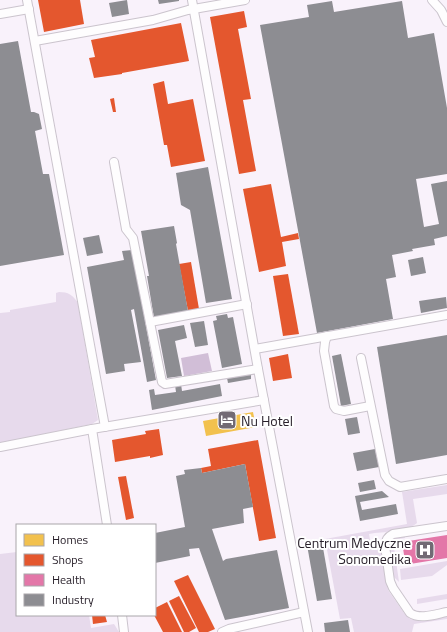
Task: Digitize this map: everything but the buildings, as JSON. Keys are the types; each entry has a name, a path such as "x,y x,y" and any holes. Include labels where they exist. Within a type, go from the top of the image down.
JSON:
{"lane":[{"path":"27,0 105,427"},
{"path":"192,0 258,369 308,632"},
{"path":"35,41 153,20 193,9 245,0"},
{"path":"432,0 441,10 447,22"},
{"path":"0,14 29,9"},
{"path":"114,162 126,229 133,238 162,382 165,384 258,369"},
{"path":"150,322 247,304"},
{"path":"255,349 447,315"},
{"path":"327,336 324,342 324,351 334,406 336,409 344,411 370,406"},
{"path":"361,358 385,475 389,481 400,487 447,479"},
{"path":"0,447 92,429 264,400"},
{"path":"92,429 107,524"},
{"path":"447,526 393,534 388,536 385,546 390,581 410,613 413,616 420,617 447,612"},
{"path":"222,632 229,629 304,612"},
{"path":"122,616 124,632"}],"shaded area":[{"path":"59,292 70,294 78,303 98,420 92,424 0,443 0,313 56,302 56,293"},
{"path":"208,353 212,371 184,376 181,358"},
{"path":"447,485 447,494 413,499 417,523 407,529 369,534 371,546 381,544 388,590 404,613 410,619 415,620 447,616 447,619 414,624 412,632 354,632 351,618 340,619 325,539 407,524 402,492"},
{"path":"405,536 405,538 393,540 399,582 394,577 389,544 393,538"},
{"path":"16,552 16,616 89,616 91,628 114,624 119,632 0,632 0,554"},
{"path":"447,561 447,565 432,576 401,580 400,569"},
{"path":"447,594 447,599 417,604 417,599"}],"place":[{"name":"Nu Hotel","path":"227,420"},
{"name":"Centrum Medyczne Sonomedika","path":"425,550"}]}
